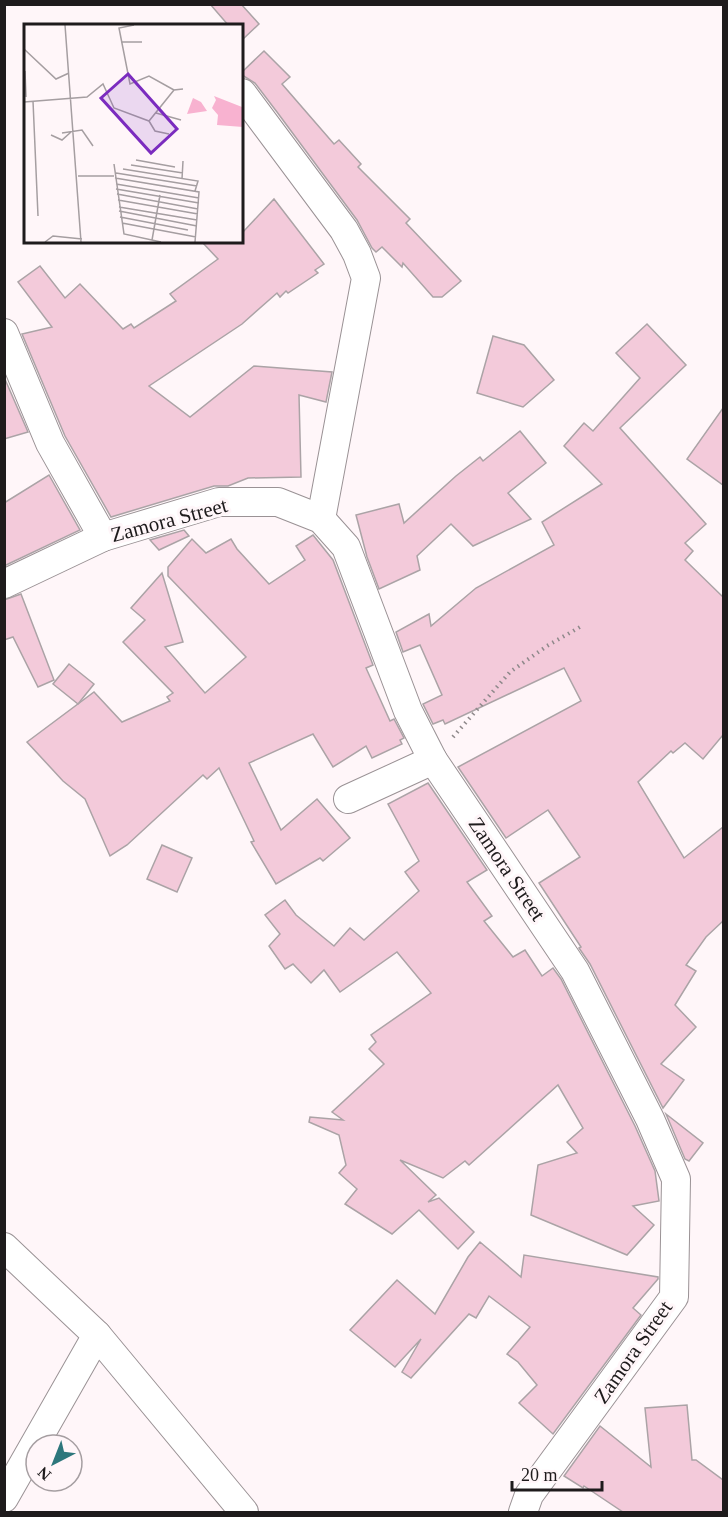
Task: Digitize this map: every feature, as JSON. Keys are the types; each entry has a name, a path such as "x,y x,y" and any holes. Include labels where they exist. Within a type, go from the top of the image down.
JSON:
{"street":[{"path":"243,94 344,230 357,254 366,278 321,519"},
{"path":"4,333 50,443 104,537"},
{"name":"Zamora Street","path":"4,584 104,537 219,502 278,502 321,519 346,547 408,711 433,760 575,971 650,1119 676,1179 674,1297 529,1495 523,1512"},
{"path":"348,799 433,760"},
{"path":"4,1247 98,1335 244,1512"},
{"path":"4,1498 98,1335"}],"path":[{"path":"433,760 510,672 547,646 580,627"}],"building":[{"path":"210,4 241,4 259,24 243,39 243,24 227,24"},
{"path":"264,51 290,77 282,84 334,144 339,140 361,164 358,167 410,219 406,223 461,281 442,297 433,297 403,263 402,267 382,247 376,252 357,220 255,83 243,76 243,71"},
{"path":"274,199 324,264 315,270 318,273 288,293 286,291 280,297 277,293 242,324 149,386 190,417 254,366 332,372 326,402 299,395 301,477 248,478 228,486 214,486 111,517 65,436 22,334 52,327 18,282 40,266 65,298 80,284 123,329 131,324 134,328 176,301 170,294 218,259 203,243 243,243 243,232"},
{"path":"647,324 686,365 620,428 706,524 685,543 693,551 685,560 723,597 723,735 703,759 685,743 673,753 671,751 638,782 684,858 723,827 723,921 706,937 686,965 696,971 675,1005 696,1027 661,1064 684,1080 663,1108 590,964 579,948 581,947 539,883 580,857 548,810 506,838 458,767 581,701 564,668 445,724 443,720 433,724 423,704 442,695 420,645 403,652 396,632 429,614 431,626 476,588 554,545 542,522 602,484 564,446 584,423 593,431 640,378 616,353"},
{"path":"493,336 524,345 554,380 523,407 477,393"},
{"path":"4,377 28,432 4,439"},
{"path":"723,408 723,485 687,459"},
{"path":"520,431 546,463 508,493 531,519 473,546 451,524 417,556 420,570 379,589 367,557 356,515 399,504 404,523 456,476 480,457 483,461"},
{"path":"49,475 80,530 4,566 4,503"},
{"path":"184,530 189,536 159,550 150,540"},
{"path":"313,535 333,560 373,665 366,668 390,721 394,719 404,738 400,740 402,744 372,758 366,746 333,767 313,734 249,763 281,830 317,799 350,838 323,861 320,858 276,884 251,842 254,841 219,768 207,779 203,775 127,845 110,856 85,799 63,781 27,742 94,692 122,722 170,701 167,697 173,693 123,642 145,620 131,608 162,573 183,642 165,647 205,693 246,657 168,576 168,567 192,539 206,553 231,539 237,549 269,584 305,560 296,546"},
{"path":"21,594 54,680 38,687 13,637 4,640 4,600"},
{"path":"69,664 94,684 78,704 53,684"},
{"path":"428,783 487,870 467,882 492,916 484,921 513,957 525,950 542,976 553,968 561,979 635,1126 655,1171 659,1201 633,1206 654,1225 627,1255 531,1215 538,1165 577,1153 567,1142 583,1128 558,1085 469,1165 465,1161 443,1178 400,1160 436,1195 428,1202 439,1198 474,1232 458,1249 419,1210 392,1234 345,1204 357,1189 339,1173 346,1165 339,1135 309,1122 310,1117 343,1120 332,1112 384,1064 369,1049 376,1042 371,1035 431,993 397,952 340,992 324,970 311,983 293,964 285,969 269,946 280,934 265,915 285,900 296,915 334,946 350,928 364,940 419,891 405,872 419,861 388,804"},
{"path":"162,845 192,858 177,892 147,879"},
{"path":"666,1114 703,1143 689,1161 685,1159"},
{"path":"480,1242 521,1277 524,1255 658,1277 633,1308 641,1315 553,1434 519,1403 537,1385 518,1362 507,1354 530,1327 489,1296 476,1318 469,1314 411,1378 402,1372 421,1339 395,1367 350,1330 397,1280 435,1314 468,1257"},
{"path":"687,1405 692,1460 696,1460 723,1480 723,1512 623,1512 584,1486 583,1488 564,1476 600,1426 651,1467 645,1408"}]}
